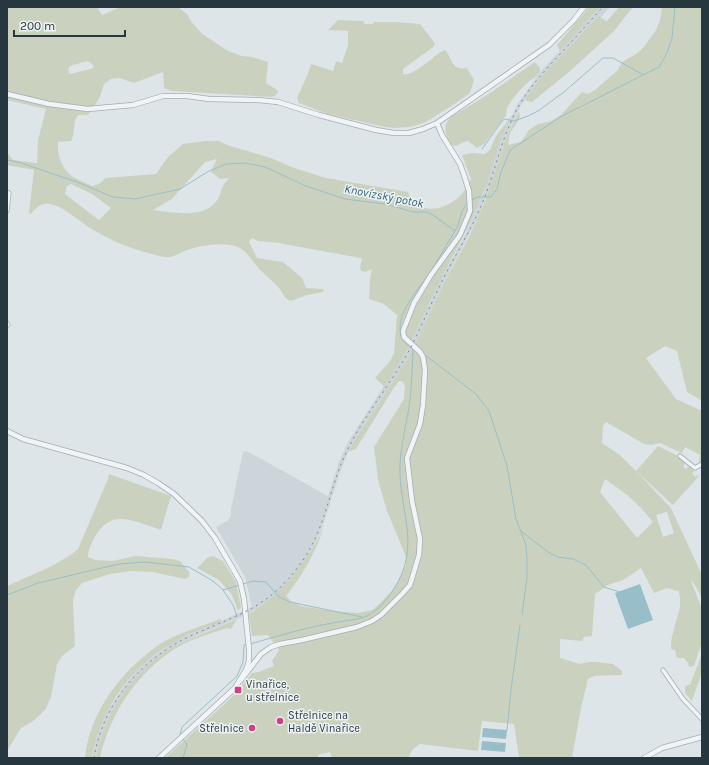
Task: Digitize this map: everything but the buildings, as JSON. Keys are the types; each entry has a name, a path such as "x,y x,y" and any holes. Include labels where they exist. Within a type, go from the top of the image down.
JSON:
{"street":[{"path":"7,94 50,104 88,110 133,105 163,96 258,100 278,102 319,115 376,130 394,133 409,133 437,123 549,45 573,21 584,7"},
{"path":"159,758 225,697 241,680 261,654 276,645 357,627 372,621 381,615 410,585 415,569 420,539 412,501 407,458 420,424 423,405 425,370 423,357 420,352 404,337 403,331 414,304 431,275 460,235 470,211 469,191 460,164 442,135 437,123"},
{"path":"7,192 9,193 7,211"},
{"path":"7,431 23,439 127,468 144,475 174,494 202,521 240,581 244,599 249,648 248,666 241,680"},
{"path":"680,456 695,468 702,464"},
{"path":"249,648 256,654 261,654"},
{"path":"663,670 683,698 702,719"},
{"path":"644,758 671,745 702,737"}],"shaded area":[{"path":"600,7 610,7 600,18 598,16 543,75 520,107 506,138 492,182 477,219 411,352 348,452 321,532 305,561 281,590 261,606 246,615 176,646 148,666 134,681 115,708 103,731 96,758 92,758 96,740 105,715 130,678 145,662 174,642 252,607 245,577 216,527 227,521 231,516 231,509 243,452 247,451 328,496 339,462 348,442 407,350 439,283 466,233 483,194 502,136 517,105 540,72"}],"green space":[{"path":"7,7 97,7 102,15 121,7 178,7 187,14 201,33 228,51 268,62 266,83 278,92 275,96 271,97 172,91 164,88 163,72 134,83 119,78 111,79 104,84 99,99 88,115 78,115 76,118 71,141 58,142 62,164 72,176 92,186 99,184 105,178 156,174 168,157 183,144 219,141 326,178 408,192 412,200 418,205 431,209 446,206 459,197 471,179 462,155 472,153 485,154 490,150 496,136 512,115 502,136 488,181 473,217 407,350 385,387 375,378 390,361 394,353 397,315 384,304 369,299 372,269 365,272 361,271 360,267 362,259 279,243 258,241 252,238 249,242 257,258 283,262 302,278 306,288 324,289 323,292 307,295 291,301 286,299 279,288 259,269 246,252 235,246 223,244 205,245 173,256 164,257 121,244 91,229 67,211 55,205 41,205 31,214 29,212 34,170 7,165 7,152 13,160 37,163 38,140 46,109 7,100","holes":["87,61 94,67 70,74 68,70 70,66","217,159 211,172 220,179 230,178 225,183 220,196 212,206 205,210 188,213 153,210 172,199 205,162","71,184 92,194 111,208 99,220 65,194 67,186"]},
{"path":"589,7 600,7 560,51 557,45"},
{"path":"619,7 633,7 614,31 569,72 532,102 525,99 543,75 598,16 607,21"},
{"path":"662,7 702,7 702,401 687,392 677,351 665,346 646,358 676,399 702,411 702,467 698,468 700,455 685,447 682,453 660,443 651,445 644,444 606,422 603,426 602,443 620,455 671,508 702,575 702,598 691,581 702,609 702,642 694,666 689,667 684,658 677,658 675,650 671,649 671,645 680,606 680,596 678,590 667,588 654,593 641,568 623,580 608,585 595,594 592,636 584,637 582,641 560,639 560,658 580,664 596,662 613,664 622,671 622,675 594,676 588,679 572,758 519,757 514,724 482,721 478,751 420,744 413,749 408,758 332,758 330,752 318,755 318,758 165,758 233,696 252,673 274,666 272,661 279,650 268,635 252,636 249,614 273,597 292,577 308,555 323,530 307,565 286,596 292,602 301,606 358,613 372,610 392,591 398,582 406,565 406,557 387,511 378,480 374,447 404,399 405,386 402,381 399,381 393,389 356,449 348,452 411,352 443,285 470,235 485,201 506,138 519,111 520,118 510,133 508,145 521,142 529,130 538,124 549,122 561,115 582,92 588,94 595,90 618,70 622,62 643,48 656,30 660,20","holes":["605,479 626,494 653,522 637,538 600,492","667,512 674,533 663,537 656,515"]},
{"path":"338,20 364,21 364,24 373,24 374,22 396,22 420,24 435,45 403,69 403,74 411,73 417,70 440,52 445,50 453,64 458,68 467,68 474,80 470,93 426,122 410,127 393,128 328,114 299,103 297,98 311,64 333,71 336,61 342,63 348,45 348,31 328,30"},
{"path":"535,62 540,68 539,73 514,97 507,107 505,117 484,144 477,148 468,141 456,146 451,145 447,138 445,127 446,123 451,117 487,95"},
{"path":"658,446 680,457 686,463 683,466 686,469 689,466 694,471 692,474 696,477 698,475 699,476 673,505 636,471"},
{"path":"109,474 171,496 161,530 129,520 113,520 102,527 98,532 91,545 88,557 96,560 112,561 136,556 172,559 180,561 190,573 189,577 185,579 152,572 131,571 110,574 82,583 76,590 73,600 75,646 62,656 57,664 51,697 45,710 32,722 21,728 7,751 7,586 52,566 78,549"},
{"path":"213,556 223,561 236,582 241,607 238,611 232,595 219,580 197,568 207,558"},
{"path":"221,619 221,622 206,627 171,644 151,658 139,669 127,682 108,710 101,726 92,758 85,758 92,727 98,713 115,686 125,674 136,663 163,642 184,632"},
{"path":"237,619 231,629 227,628 183,644 150,668 138,681 119,709 111,725 100,758 96,758 105,727 112,712 131,684 154,660 175,646"},
{"path":"702,654 702,672 692,701 685,693 685,687 690,685"}],"water":[{"path":"640,584 653,620 628,629 615,593"},
{"path":"483,728 507,730 506,739 482,737"},
{"path":"482,741 506,743 505,752 481,750"}],"waterway":[{"name":"Knovízský potok","path":"472,200 477,197 491,197 497,189 501,172 510,150 562,116 659,67 667,53 672,38 675,7"},
{"path":"482,149 502,121 505,119 514,121 538,111 564,92 603,58 613,58 642,74"},
{"name":"Knovízský potok","path":"7,160 18,162 77,182 113,197 135,199 180,189 209,171 227,164 245,163 265,167 306,186 345,199 385,204 413,212 427,212 455,231 463,209 468,203"},
{"path":"431,271 455,231"},
{"path":"250,644 304,629 367,616 379,608 385,601 402,574 408,543 400,481 400,464 402,443 410,400 413,350 404,342 401,336 400,328 401,320 408,304 428,275"},
{"path":"425,355 476,394 489,411 507,466 516,519 526,545 527,578 522,614"},
{"path":"521,531 548,552 558,557 573,559 586,565 604,587 620,592"},
{"path":"7,595 38,583 119,564 145,562 189,567 213,581 223,590 240,585"},
{"path":"243,584 253,581 266,582 279,597 290,602 362,617"},
{"path":"223,590 233,605 237,616"},
{"path":"507,730 520,625"},
{"path":"180,735 182,727 237,676 243,662 244,645 247,644"},
{"path":"183,739 187,744 183,758"}],"railway":[{"path":"94,758 99,737 117,699 129,682 144,667 178,642 252,608 276,592 287,581 308,553 321,523 336,477 349,447 365,419 408,353 441,283 479,210 489,186 505,136 516,111 527,93 541,75 603,7"}],"place":[{"name":"Vinařice, u střelnice","path":"238,690"},
{"name":"Střelnice na Haldě Vinařice","path":"280,721"},
{"name":"Střelnice","path":"252,728"}]}
